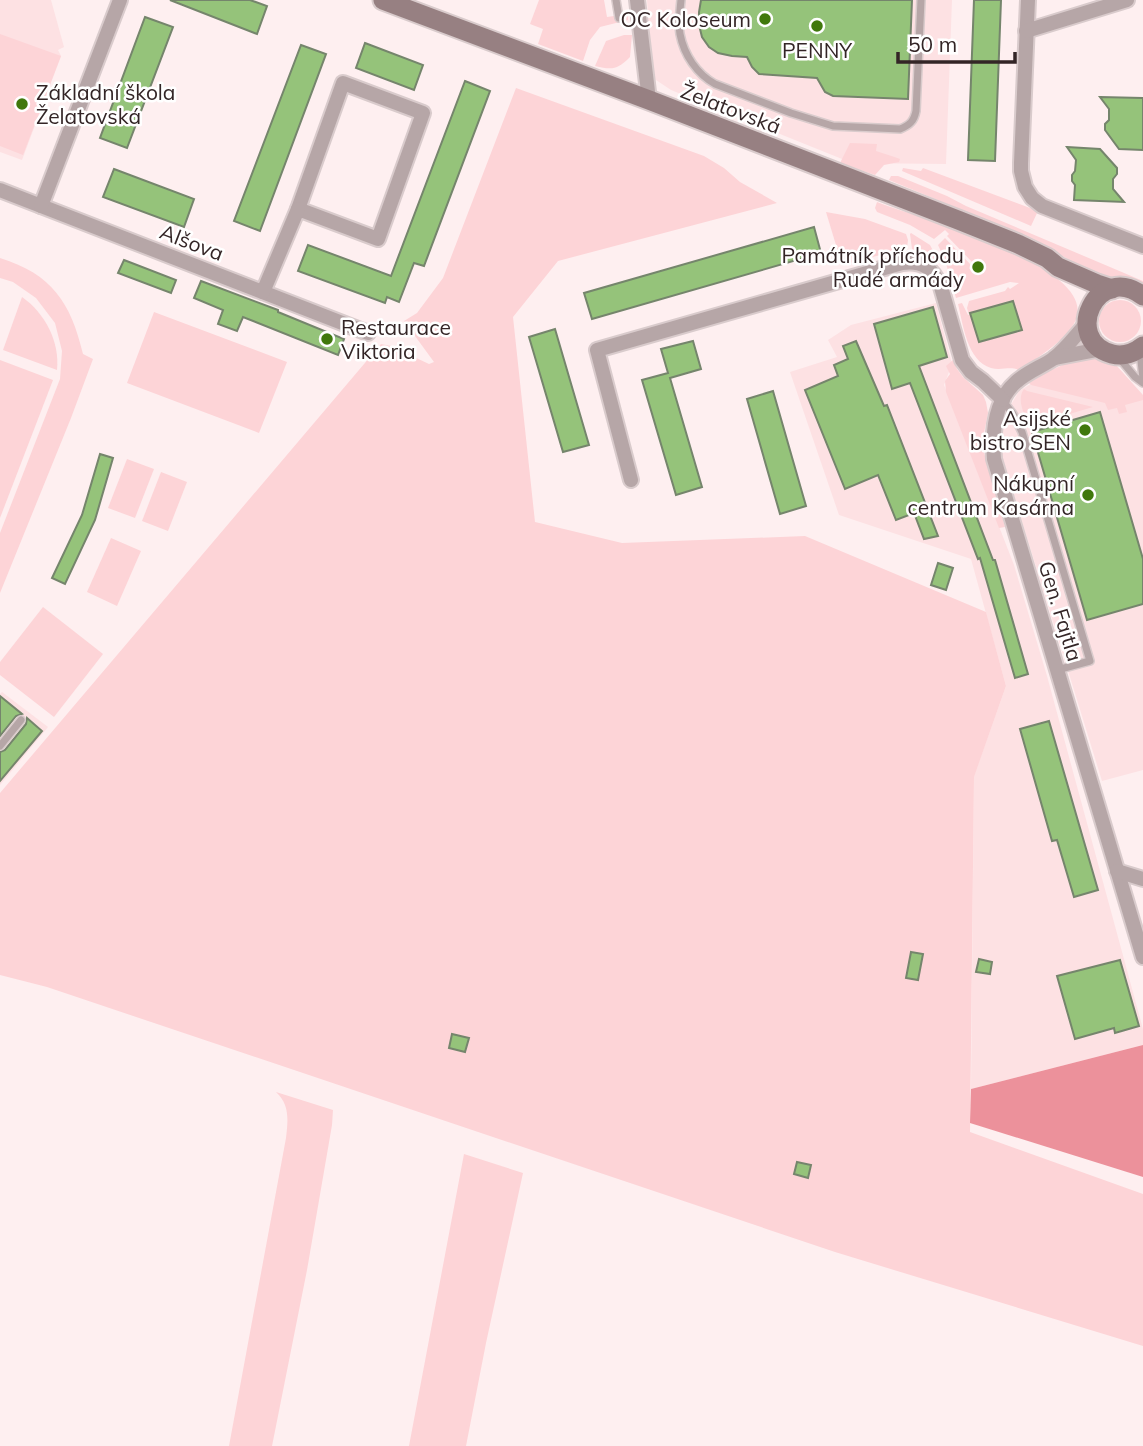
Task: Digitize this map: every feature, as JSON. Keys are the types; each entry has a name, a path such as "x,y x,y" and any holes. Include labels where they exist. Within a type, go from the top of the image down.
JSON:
{"main road":[{"name":"Želatovská","path":"383,0 996,235 1032,250 1058,267 1097,284 1112,289 1128,288 1143,296"},
{"name":"Želatovská","path":"1058,267 1076,288 1088,316 1091,337 1107,351"},
{"path":"1088,316 1098,296 1112,289"},
{"path":"1107,351 1126,355 1142,347"}],"street":[{"path":"41,206 120,0"},
{"path":"637,0 649,100"},
{"path":"1028,0 1021,171 1025,187 1037,202 1049,209 1143,246"},
{"path":"1026,31 1127,0"},
{"path":"263,292 298,209 343,83 423,113 378,239 298,209"},
{"name":"Alšova","path":"0,190 368,332"},
{"path":"631,480 597,350 902,263 913,261 924,265 935,276 941,287 962,360 971,372 1003,400"},
{"name":"Gen. Fajtla","path":"1088,316 1054,358 1015,383 1003,400 995,421 994,459 1143,957"},
{"name":"Gen. Fajtla","path":"1054,358 1107,351"},
{"path":"1116,871 1143,879"}],"lane":[{"path":"616,0 619,18"},
{"path":"681,0 680,35 689,58 705,79 791,113 833,126 900,129 909,126 916,111 921,0"},
{"path":"1107,351 1124,363 1135,377 1143,380 1140,361 1142,347"},
{"path":"1003,400 1022,432 1090,661 1056,670"},
{"path":"0,746 22,720"}],"shaded area":[{"name":"Základní škola Želatovská","path":"0,0 51,0 64,47 58,50 61,56 22,160 0,152"},
{"path":"539,0 604,0 607,17 628,14 628,20 600,27 590,40 583,61 538,44 543,29 530,24"},
{"path":"647,0 952,0 946,164 852,163 671,90 653,78"},
{"name":"Základní škola Želatovská","path":"0,34 61,56 23,155 0,146"},
{"path":"632,35 630,57 614,68 595,66 606,41"},
{"path":"516,88 704,156 740,182 777,203 558,261 513,317 535,522 622,543 805,536 986,612 1006,686 974,777 970,1132 1143,1194 1143,1346 835,1252 47,987 0,975 0,793 381,344 429,364 434,362 404,321 417,313 443,278"},
{"path":"850,143 877,144 876,151 900,159 899,162 884,165 875,175 840,163"},
{"path":"903,168 921,171 923,168 1038,211 1031,226 902,171"},
{"path":"891,176 898,176 947,196 1143,281 1143,285 1129,279 1107,278 1086,269 1028,237 889,180"},
{"path":"877,202 960,231 1029,261 1056,278 1074,296 1077,316 1074,324 1052,347 1019,370 995,369 983,364 976,358 967,341 958,304 962,303 969,315 969,301 1005,291 1019,283 1010,282 956,298 938,245 945,238 972,266 969,268 971,270 978,264 976,261 973,263 947,236 949,234 945,230 934,239 910,225 877,212","holes":["1013,301 1022,330 979,342 971,313"]},
{"path":"826,212 865,219 906,234 907,248 842,265"},
{"path":"911,233 930,245 939,262 912,249"},
{"path":"0,258 18,265 46,282 65,305 83,354 93,359 0,593 0,533 60,379 62,351 55,323 36,298 13,282 0,278"},
{"path":"22,297 38,311 49,329 56,349 57,370 3,350"},
{"path":"1120,300 1135,306 1141,321 1135,336 1120,342 1105,336 1099,321 1105,306"},
{"path":"936,303 952,364 944,385 1014,565 1143,1029 1143,1045 971,1089 974,776 1006,686 971,559 839,515 790,372 837,357 828,340 851,325"},
{"path":"154,312 287,362 259,433 127,383"},
{"path":"1098,358 1116,365 1143,395 1143,400 1125,405 1127,412 1119,414 1117,408 1108,410 1105,403 1029,383 1071,362"},
{"path":"0,360 53,380 0,518"},
{"path":"953,360 963,377 983,395 986,402 988,413 983,449 1005,527 999,528 946,392 945,381 950,374 946,366"},
{"path":"1057,368 1138,392 1143,396 1143,770 1102,781 1000,450 1005,415 1019,391"},
{"path":"1024,389 1093,407 1029,426 1021,403"},
{"path":"127,459 154,469 135,518 108,508"},
{"path":"161,472 187,482 168,531 142,521"},
{"path":"111,538 141,551 117,606 87,592"},
{"path":"43,607 103,654 54,717 0,675 0,662"},
{"path":"2,692 48,727 0,785 0,694"},
{"path":"1143,1045 1143,1177 970,1123 971,1089"},
{"path":"276,1092 333,1110 332,1125 272,1446 229,1446 286,1138 286,1108"},
{"path":"464,1154 523,1173 466,1446 409,1446"}],"building":[{"path":"170,0 250,0 267,6 257,34"},
{"path":"701,0 912,0 908,99 833,96 825,92 817,78 759,74 747,57 718,53 709,47 702,37 699,25"},
{"path":"974,0 1001,0 995,161 968,160"},
{"path":"145,17 173,27 127,148 100,138"},
{"path":"365,43 423,65 414,90 356,68"},
{"path":"301,45 326,54 260,231 234,221"},
{"path":"465,81 490,91 424,266 414,263 399,302 387,297 385,303 298,271 308,245 391,276"},
{"path":"1100,97 1143,98 1143,150 1119,149 1105,130 1109,109"},
{"path":"1067,147 1100,149 1117,168 1113,189 1124,202 1074,200 1075,185 1072,175 1076,160"},
{"path":"114,169 194,199 184,227 103,197"},
{"path":"814,227 821,253 592,319 584,293"},
{"path":"124,260 176,280 171,293 118,273"},
{"path":"201,281 344,339 338,355 243,317 237,331 218,324 223,310 194,298"},
{"path":"1013,301 1022,330 979,342 970,313"},
{"path":"933,307 947,357 919,366 995,560 1028,674 1015,678 980,558 978,559 910,383 892,389 874,324"},
{"path":"555,329 589,445 563,452 529,337"},
{"path":"693,341 701,369 670,378 702,487 676,495 642,380 668,373 661,349"},
{"path":"856,341 884,406 887,405 938,536 924,539 914,513 896,520 878,475 845,489 805,390 838,376 834,365 848,359 843,346"},
{"path":"773,391 806,506 780,514 747,399"},
{"name":"Nákupní centrum Kasárna","path":"1100,412 1143,559 1143,604 1087,620 1032,432"},
{"path":"100,454 113,458 95,520 65,584 52,578 82,515"},
{"path":"938,563 953,568 946,590 931,585"},
{"path":"0,696 22,714 16,716 0,736"},
{"path":"27,718 42,731 0,781 0,752 5,750 26,724"},
{"path":"1049,721 1098,890 1074,897 1057,840 1052,841 1020,729"},
{"path":"911,952 923,954 918,980 906,978"},
{"path":"979,959 992,962 990,974 976,972"},
{"path":"1120,960 1139,1026 1115,1033 1114,1028 1075,1039 1057,976"},
{"path":"452,1034 469,1038 465,1052 449,1048"},
{"path":"797,1162 811,1165 808,1178 794,1174"}],"place":[{"name":"OC Koloseum","path":"765,19"},
{"name":"PENNY","path":"817,26"},
{"name":"Základní škola Želatovská","path":"22,104"},
{"name":"Památník příchodu Rudé armády","path":"978,267"},
{"name":"Restaurace Viktoria","path":"327,339"},
{"name":"Asijské bistro SEN","path":"1085,430"},
{"name":"Nákupní centrum Kasárna","path":"1088,495"}]}
